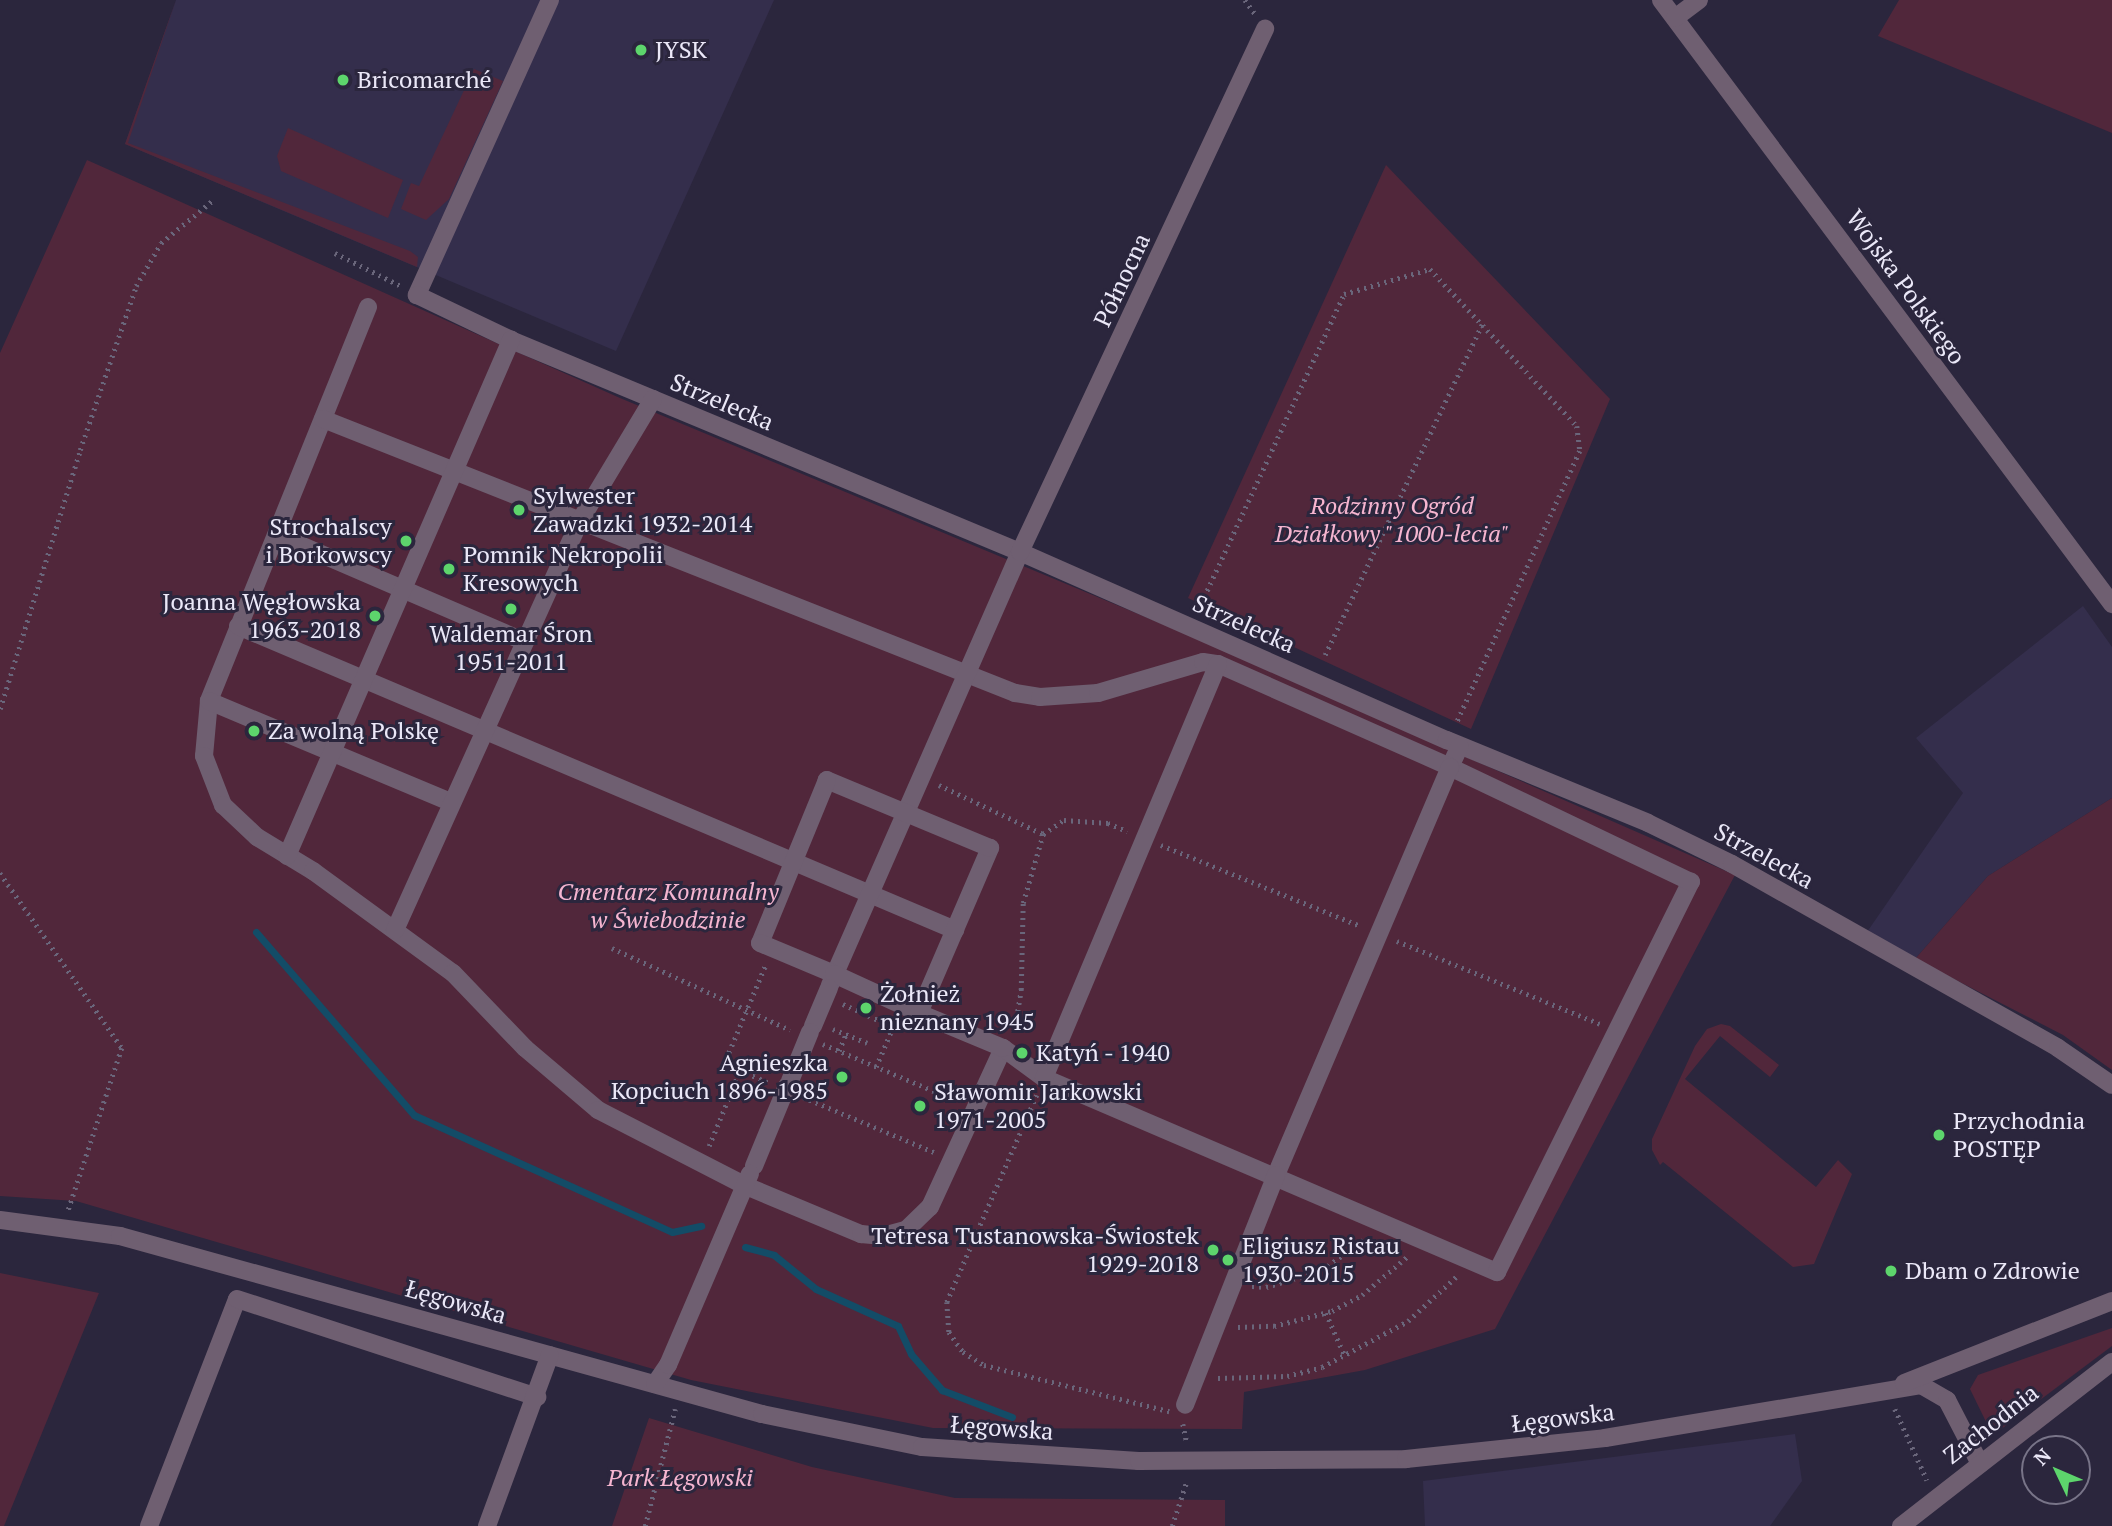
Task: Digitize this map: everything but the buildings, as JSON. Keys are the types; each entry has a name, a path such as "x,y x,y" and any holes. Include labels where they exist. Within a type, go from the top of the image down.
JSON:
{"street":[{"path":"417,295 550,0"},
{"name":"Wojska Polskiego","path":"1661,0 2112,604"},
{"path":"1675,18 1699,0"},
{"name":"Północna","path":"655,1384 668,1365 1020,552 1265,29"},
{"name":"Strzelecka","path":"417,295 511,340 1020,552 1454,743 1648,823 1732,864 2057,1048 2112,1085"},
{"path":"368,307 209,701 204,756 223,805 241,826 395,930 453,973 525,1048 598,1110 701,1165 750,1175 861,1234 883,1236 906,1230 930,1207 1006,1051"},
{"path":"287,856 511,340"},
{"path":"395,930 581,519 653,399"},
{"path":"323,419 452,472 581,519 968,672 1015,693 1040,697 1098,693 1203,662 1218,664 1450,767 1691,882 1497,1272 1419,1241 1276,1175 1044,1078 1006,1051 919,1013 833,987 760,943 759,937 828,780 907,811 990,849 919,1013"},
{"path":"277,535 525,642"},
{"path":"238,626 485,727 955,930"},
{"path":"1044,1078 1218,664"},
{"path":"209,701 451,802"},
{"path":"1185,1405 1276,1175 1381,935 1450,767 1454,743"},
{"name":"Łęgowska","path":"0,1220 63,1226 242,1267 841,1434 922,1447 1011,1455 1258,1462 1406,1459 1565,1443 1811,1406 1893,1397 1921,1385 1939,1392 1954,1409 1979,1464"},
{"path":"149,1526 237,1300 537,1397"},
{"path":"1893,1397 2112,1301"},
{"path":"487,1526 537,1397 550,1355"},
{"name":"Zachodnia","path":"1901,1526 2112,1362"}],"path":[{"path":"0,709 80,450 136,286 161,243 212,201"},
{"path":"335,253 417,295"},
{"path":"1204,597 1344,294 1430,268 1577,426 1580,451 1454,743"},
{"path":"1325,655 1482,324"},
{"path":"923,778 1043,834"},
{"path":"1006,1051 1021,990 1023,903 1043,834 1064,820 1108,822 1617,1030"},
{"path":"0,873 122,1048 63,1226"},
{"path":"612,948 746,1010 810,1032 839,1051 976,1109"},
{"path":"772,950 726,1059 740,1070 788,1085 954,1161"},
{"path":"833,987 888,1024"},
{"path":"876,1067 895,1021"},
{"path":"833,1029 867,1043"},
{"path":"839,1051 846,1034"},
{"path":"701,1165 740,1070"},
{"path":"1044,1078 947,1303 949,1332 963,1352 984,1364 1169,1412 1185,1405 1182,1433 1191,1450"},
{"path":"1233,1285 1266,1287 1322,1270 1381,1223"},
{"path":"1216,1327 1274,1326 1326,1313 1390,1275 1419,1241"},
{"path":"1196,1376 1287,1376 1345,1356 1408,1321 1471,1262"},
{"path":"1326,1313 1345,1356"},
{"path":"645,1526 679,1391"},
{"path":"1893,1397 1894,1414 1929,1484"},
{"path":"1181,1526 1173,1524 1189,1473"}],"shaded area":[{"path":"176,0 774,0 616,351 125,144"},
{"path":"2083,606 2112,647 2112,798 1988,876 1915,959 1867,932 1963,793 1916,738"},
{"path":"1795,1434 1802,1481 1770,1526 1425,1526 1423,1481"}],"green space":[{"path":"176,0 128,143 410,251 418,257 417,267 125,144"},
{"path":"1899,0 2112,0 2112,133 1878,36"},
{"path":"474,69 503,81 449,199 426,220 401,209 411,183 419,186"},
{"path":"288,128 403,180 388,218 281,171 277,156"},
{"name":"Cmentarz Komunalny w Świebodzinie","path":"87,160 620,398 1179,631 1735,875 1495,1329 1365,1370 1244,1392 1242,1429 933,1428 691,1380 76,1201 0,1196 0,353"},
{"name":"Rodzinny Ogród Działkowy \"1000-lecia\"","path":"1386,165 1610,399 1471,729 1188,598"},
{"path":"2112,798 2112,1070 2063,1035 1915,959 1988,876"},
{"path":"1721,1024 1730,1026 1779,1065 1770,1077 1720,1036 1685,1079 1816,1187 1838,1160 1852,1174 1814,1264 1793,1267 1663,1162 1660,1165 1652,1150 1652,1139 1695,1046 1707,1029"},
{"path":"0,1273 99,1293 4,1526 0,1526"},
{"path":"2112,1328 2112,1346 1996,1433 1990,1430 1970,1389 1978,1375"},
{"name":"Park Łęgowski","path":"649,1418 812,1467 955,1498 1225,1500 1225,1526 612,1526"}],"waterway":[{"path":"256,932 414,1115 672,1232 701,1226"},
{"path":"745,1247 774,1255 816,1289 898,1326 911,1354 942,1390 1012,1417"}],"place":[{"name":"JYSK","path":"641,50"},
{"name":"Bricomarché","path":"343,80"},
{"name":"Sylwester Zawadzki 1932-2014","path":"519,510"},
{"name":"Strochalscy i Borkowscy","path":"406,541"},
{"name":"Pomnik Nekropolii Kresowych","path":"449,569"},
{"name":"Waldemar Śron 1951-2011","path":"511,609"},
{"name":"Joanna Węgłowska 1963-2018","path":"375,616"},
{"name":"Za wolną Polskę","path":"254,731"},
{"name":"Żołnież nieznany 1945","path":"866,1008"},
{"name":"Katyń - 1940","path":"1022,1053"},
{"name":"Agnieszka Kopciuch 1896-1985","path":"842,1077"},
{"name":"Sławomir Jarkowski 1971-2005","path":"920,1106"},
{"name":"Przychodnia POSTĘP","path":"1939,1135"},
{"name":"Tetresa Tustanowska-Świostek 1929-2018","path":"1213,1250"},
{"name":"Eligiusz Ristau 1930-2015","path":"1228,1260"},
{"name":"Dbam o Zdrowie","path":"1891,1271"}]}
